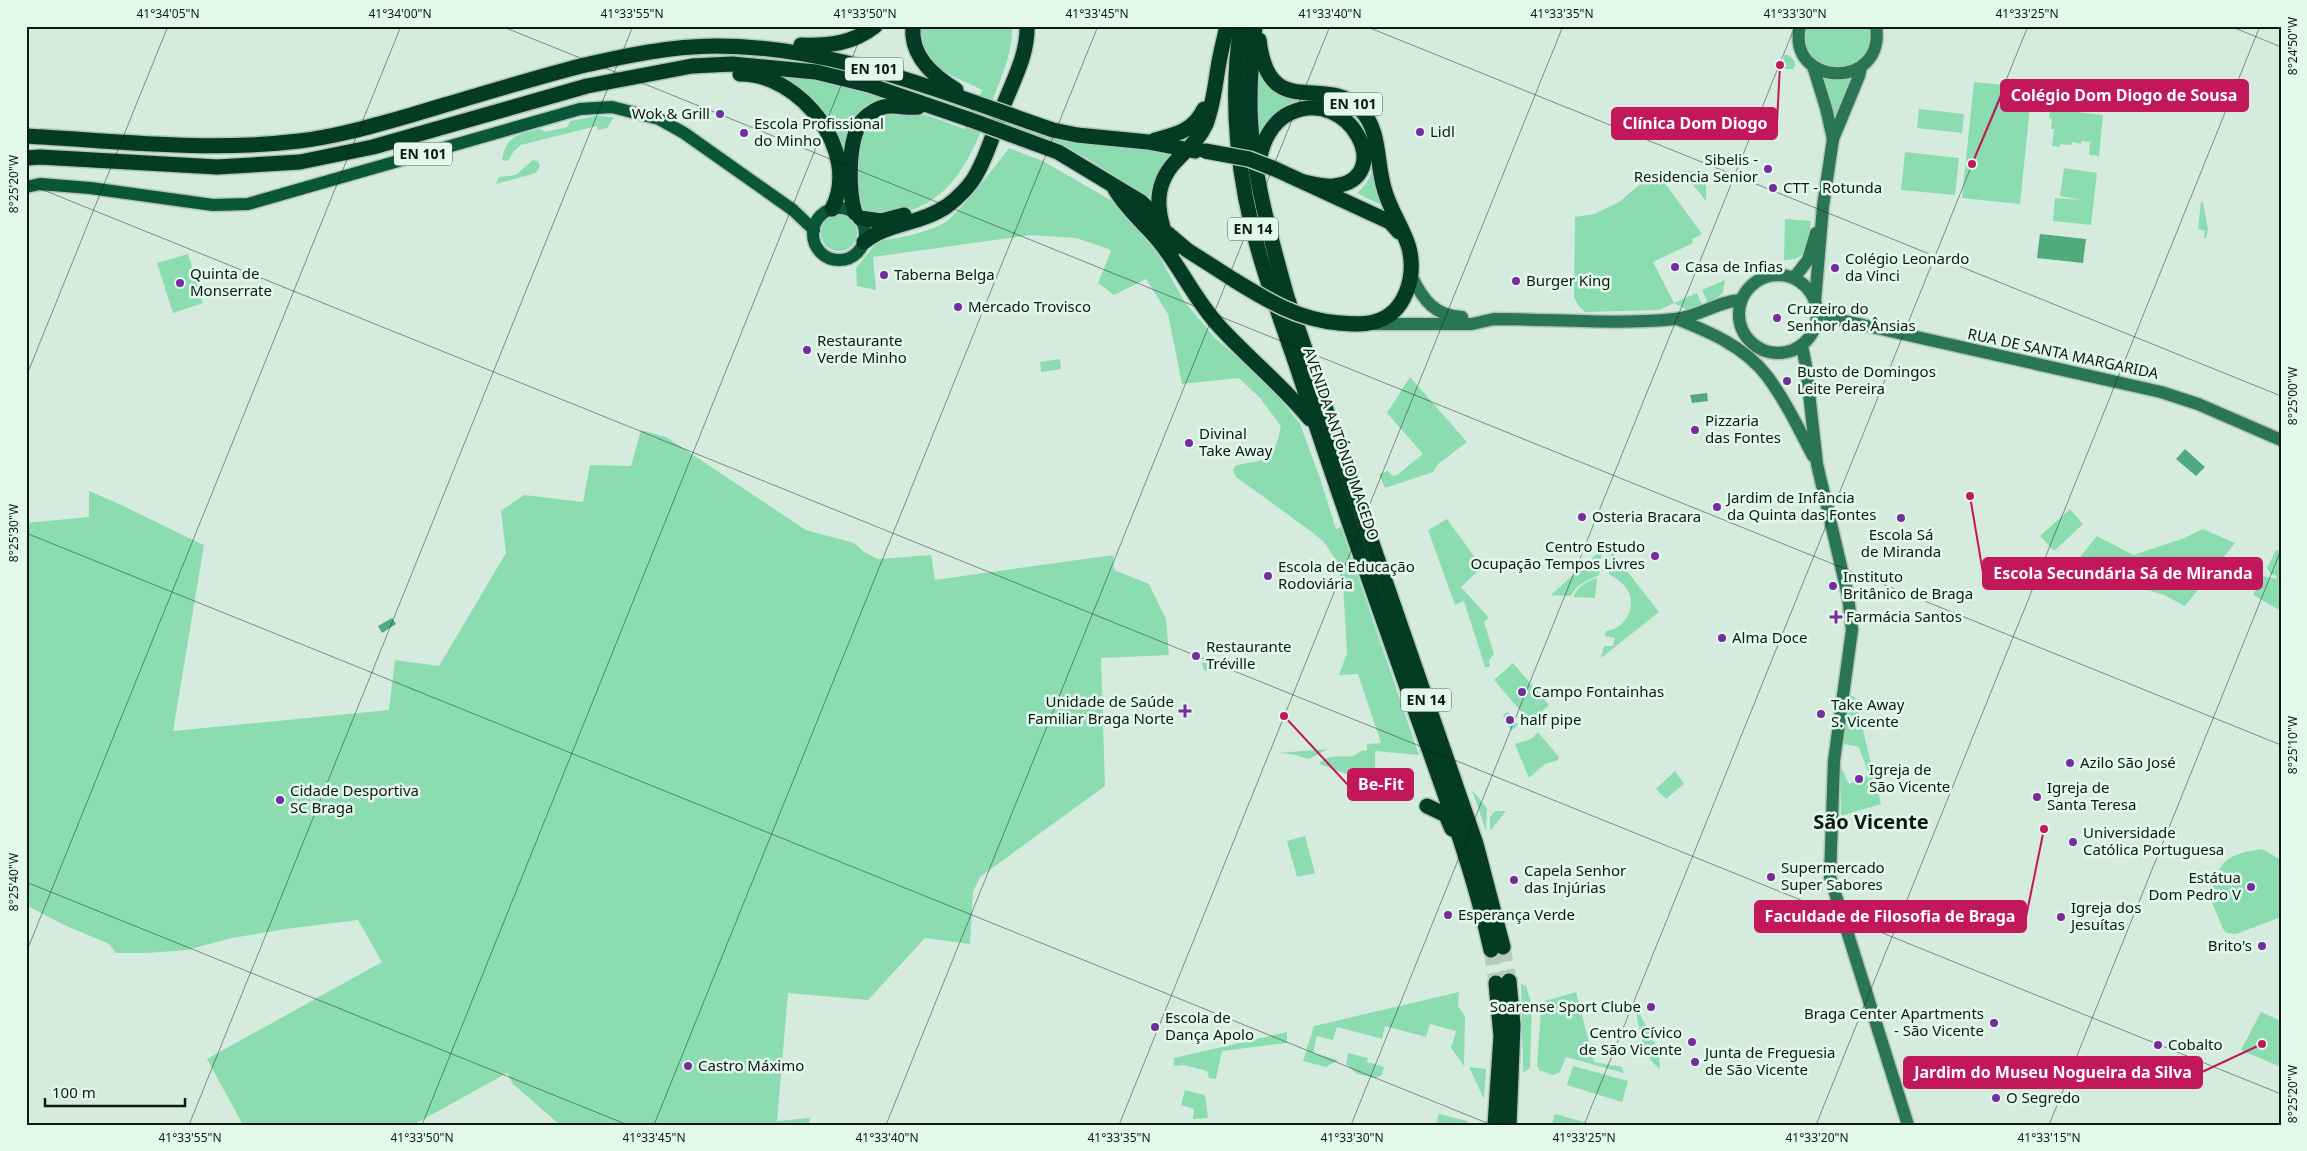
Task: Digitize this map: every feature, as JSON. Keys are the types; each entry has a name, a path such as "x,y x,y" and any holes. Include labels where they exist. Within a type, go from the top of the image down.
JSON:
{"highway":[{"path":"769,48 785,44 835,45 848,41 875,26"},
{"path":"913,26 914,42 918,55 922,60 943,82 976,103"},
{"path":"931,105 914,108 893,105 880,108 868,114 859,125 851,163 850,189 858,216 881,221 922,209 940,198 969,169 979,152 1015,57 1019,38 1018,26"},
{"path":"864,242 880,232 912,223 935,213 961,193 977,174 1021,62 1027,39 1027,26"},
{"name":"EN 101","path":"26,136 217,147 300,141 371,126 582,66 662,51 714,46 769,48 820,56 875,69 1052,130 1077,135 1148,142 1174,136 1190,127 1199,119 1218,68 1227,26"},
{"name":"AVENIDA ANTÓNIO MACEDO","path":"1241,26 1236,78 1237,117 1245,196 1259,254 1314,424 1440,776 1497,948 1476,844 1287,297 1265,211 1250,104 1257,26"},
{"name":"EN 101","path":"26,158 40,157 217,167 300,162 373,147 587,86 692,66 732,64 767,66 816,72 869,85 931,105 1058,152 1115,189 1141,202 1180,245 1234,280 1290,312 1314,320 1339,323 1364,324 1375,322 1392,313 1404,297 1412,277 1410,255 1386,198 1376,140 1366,117 1360,109 1347,100 1327,95 1300,94 1282,88 1268,72 1262,58 1257,26"},
{"path":"1185,279 1166,240 1157,203 1162,183 1173,164 1197,139 1206,123 1218,68"},
{"path":"651,74 748,74 766,78 786,88 804,101 829,135 837,160 839,190 829,210"},
{"path":"1258,170 1266,138 1286,115 1308,108 1334,112 1351,125 1360,139 1364,152 1363,167 1358,175 1343,184 1324,186 1304,182"},
{"path":"1148,142 1249,159 1390,222 1402,234"},
{"path":"1115,189 1121,201 1160,242 1198,300 1219,326 1290,396 1314,424"},
{"path":"1440,776 1441,794 1438,801 1427,806 1446,816 1458,849 1469,864"},
{"path":"1495,1125 1501,1042 1502,982 1513,1032 1509,1125"}],"main road":[{"name":"EN 101","path":"26,187 40,184 90,188 213,205 248,204 580,109 612,107 649,115 684,133 793,210 814,230 817,246 829,257 846,258 860,249 864,242"},
{"name":"EN 101","path":"793,210 812,213 848,209 858,216"},
{"path":"814,230 820,216 829,210"},
{"path":"858,216 864,226 864,242"}],"street":[{"path":"1800,26 1800,47 1813,66 1826,108 1832,139"},
{"path":"1813,66 1824,72 1837,74 1849,73 1860,67 1873,53 1878,29"},
{"path":"1412,277 1425,301 1439,312 1451,317 1487,320 1677,319 1731,334 1766,352 1784,353 1802,346 1814,329 1817,321 1816,304 1823,206 1832,139 1852,94 1860,67"},
{"path":"1794,278 1808,260 1823,206"},
{"path":"1816,304 1804,285 1794,278 1776,275 1752,284 1741,300 1739,320 1744,336 1754,345 1766,374 1800,430 1817,464"},
{"path":"1677,319 1708,310 1728,301 1741,300"},
{"name":"RUA DE SANTA MARGARIDA","path":"1816,304 1832,318 1958,348 2160,392 2198,404 2281,440"},
{"path":"1814,329 1832,318"},
{"path":"1677,319 1730,344 1766,374"},
{"path":"1364,324 1472,324 1487,320"},
{"path":"1802,346 1817,464 1848,596 1852,630 1834,761 1830,877 1908,1125"}],"shaded area":[{"path":"922,26 1012,26 1011,45 979,135 961,170 949,185 935,198 918,207 894,214 868,215 860,206 856,191 857,160 864,131 876,115 891,110 901,110 924,114 965,129 982,90 949,74 932,61 926,52"},
{"path":"1804,26 1871,26 1871,40 1867,52 1859,60 1848,66 1836,68 1824,66 1814,60 1806,49"},
{"path":"1784,55 1789,55 1795,62 1793,69 1783,69"},
{"path":"1259,66 1265,76 1326,96 1349,107 1357,113 1363,120 1372,143 1387,208 1357,193 1366,183 1371,173 1371,156 1363,125 1351,110 1343,105 1322,100 1312,100 1291,105 1276,114 1259,134 1257,109"},
{"path":"774,74 839,84 888,97 875,102 862,112 848,204 840,202 833,133"},
{"path":"1819,75 1832,80 1854,76 1834,128"},
{"path":"1974,82 2032,88 2020,204 1962,198"},
{"path":"1919,109 1964,114 1962,133 1917,128"},
{"path":"2050,109 2103,115 2099,156 2089,155 2090,142 2082,141 2081,144 2072,142 2071,145 2060,144 2060,147 2052,146 2054,129 2051,129"},
{"path":"597,116 614,117 607,128 598,130 597,126 521,145 514,151 508,161 502,160 507,145 520,134 541,129 545,132 567,127 570,121"},
{"path":"1006,118 1178,151 1159,172 1149,199 1095,163 1063,145 1004,123"},
{"path":"1009,148 1043,161 1112,201 1158,254 1184,301 1215,338 1268,384 1300,424 1336,529 1341,527 1419,755 1375,751 1375,784 1319,764 1330,757 1353,756 1367,750 1367,744 1381,743 1358,674 1339,675 1347,653 1343,583 1336,560 1324,542 1236,477 1233,470 1236,465 1263,460 1268,457 1275,446 1281,426 1260,398 1239,378 1182,384 1168,314 1146,279 1114,295 1098,283 1111,251 1109,249 1076,238 1031,235 873,257 876,290 857,286 856,268 878,241 918,233 942,224 977,189"},
{"path":"1905,152 1959,158 1955,195 1901,190"},
{"path":"533,160 538,161 540,166 536,173 496,184 499,177 516,175"},
{"path":"2064,168 2097,173 2091,225 2053,221 2055,198 2081,200 2060,196"},
{"path":"1656,171 1702,234 1692,239 1693,243 1653,262 1674,303 1659,310 1585,312 1578,305 1574,297 1575,217 1594,214 1619,202"},
{"path":"1682,171 1706,172 1706,201"},
{"path":"2201,201 2208,229 2206,239 2204,238 2205,231 2198,229"},
{"path":"839,215 846,216 852,220 856,226 856,240 852,246 846,250 839,251 832,250 826,246 822,240 821,233 822,226 826,220 832,216"},
{"path":"1785,219 1811,221 1807,248 1804,253 1799,257 1784,260"},
{"path":"2040,234 2086,239 2083,263 2037,258"},
{"name":"Quinta de Monserrate","path":"188,254 203,303 173,313 157,263"},
{"path":"1725,280 1723,293 1708,304 1702,290"},
{"path":"1697,293 1703,307 1687,310 1674,303"},
{"path":"1060,359 1061,369 1041,372 1040,362"},
{"path":"1410,377 1467,442 1438,464 1433,472 1385,488 1379,474 1388,471 1393,476 1397,475 1423,454 1387,413"},
{"path":"1707,393 1708,401 1692,403 1690,395"},
{"path":"641,430 666,437 806,530 854,543 864,552 878,559 931,555 935,580 1113,555 1114,570 1149,584 1166,619 1169,655 1101,658 1105,786 980,877 973,892 970,944 925,938 868,1000 788,993 777,1121 810,1118 809,1125 560,1125 513,1084 507,1073 413,1125 243,1125 207,1059 382,962 358,920 232,938 187,950 116,953 109,944 62,924 26,905 26,523 89,517 89,491 204,545 173,731 389,710 395,660 439,666 506,553 501,511 524,495 583,502 590,465 631,466"},
{"path":"2185,449 2205,467 2196,476 2176,459"},
{"path":"2070,509 2083,524 2054,551 2040,536"},
{"path":"1447,519 1482,567 1461,587 1489,618 1484,622 1494,654 1489,660 1490,667 1485,667 1464,601 1455,605 1428,530"},
{"path":"2203,529 2235,543 2185,606 2164,595 2072,567 2097,536 2133,555 2182,539"},
{"path":"1602,549 1599,575 1580,585 1571,596 1551,595"},
{"path":"2276,550 2281,551 2281,611 2253,595 2263,576 2276,579 2277,576 2271,574 2267,568"},
{"path":"1612,552 1659,612 1601,658 1604,646 1613,646 1615,638 1605,636 1606,631 1612,630 1623,623 1631,606 1631,599 1627,590 1609,574"},
{"path":"1597,578 1595,598 1573,597 1583,585"},
{"path":"392,618 396,624 382,633 378,626"},
{"path":"1213,660 1221,661 1210,670 1204,671 1202,663"},
{"name":"Campo Fontainhas","path":"1513,663 1549,705 1530,722 1494,680"},
{"path":"1849,695 1855,697 1881,804 1841,816 1840,765 1849,784 1869,775 1859,747 1845,744 1842,747"},
{"name":"half pipe","path":"1508,712 1518,725 1511,731 1503,715"},
{"path":"1538,732 1559,757 1558,760 1545,764 1529,778 1515,744 1531,739"},
{"path":"1328,749 1309,759 1278,753"},
{"path":"1675,771 1684,784 1666,799 1656,789"},
{"path":"1472,790 1487,808 1486,831"},
{"path":"1495,811 1506,811 1490,831 1490,817"},
{"path":"1305,836 1315,873 1297,877 1287,841"},
{"path":"2262,849 2281,860 2281,917 2236,934 2227,933 2223,929 2209,895 2217,874 2225,861 2231,857"},
{"path":"1521,984 1526,986 1532,1005 1530,1068 1523,1073"},
{"path":"1459,992 1458,1006 1465,1016 1464,1066 1451,1048 1456,1031 1430,1024 1426,1037 1385,1026 1382,1039 1337,1027 1333,1040 1317,1036 1313,1053 1338,1060 1326,1067 1303,1061 1314,1026"},
{"path":"1576,992 1594,1062 1622,1067 1624,1073 1566,1057 1560,1072 1553,1075 1539,1070 1537,1065 1541,1009 1538,1003"},
{"path":"1633,1001 1659,1051 1660,1069 1648,1056"},
{"path":"2261,1012 2281,1021 2281,1067 2241,1050"},
{"path":"1287,1032 1287,1043 1222,1051 1216,1079 1209,1078 1207,1071 1183,1065 1174,1066 1174,1058"},
{"path":"1348,1053 1368,1058 1367,1062 1384,1067 1382,1075 1376,1078 1357,1074 1346,1064"},
{"path":"1573,1066 1628,1081 1622,1102 1567,1085"},
{"path":"1469,1067 1486,1069 1484,1099"},
{"path":"1185,1090 1205,1095 1208,1118 1193,1119 1194,1109 1181,1105"},
{"path":"1439,1114 1467,1121 1467,1125 1436,1125"},
{"path":"1555,1114 1591,1124 1591,1125 1552,1125"}],"tunnel":[{"path":"1503,947 1509,981"},
{"path":"1491,950 1496,983"}],"place":[{"name":"Clínica Dom Diogo","path":"1780,65"},
{"name":"Wok & Grill","path":"720,114"},
{"name":"Lidl","path":"1420,132"},
{"name":"Escola Profissional do Minho","path":"744,133"},
{"name":"Colégio Dom Diogo de Sousa","path":"1972,164"},
{"name":"Sibelis - Residencia Senior","path":"1768,169"},
{"name":"CTT - Rotunda","path":"1773,188"},
{"name":"Casa de Infias","path":"1675,267"},
{"name":"Colégio Leonardo da Vinci","path":"1835,268"},
{"name":"Taberna Belga","path":"884,275"},
{"name":"Burger King","path":"1516,281"},
{"name":"Quinta de Monserrate","path":"180,283"},
{"name":"Mercado Trovisco","path":"958,307"},
{"name":"Cruzeiro do Senhor das Ânsias","path":"1777,318"},
{"name":"Restaurante Verde Minho","path":"807,350"},
{"name":"Busto de Domingos Leite Pereira","path":"1787,381"},
{"name":"Pizzaria das Fontes","path":"1695,430"},
{"name":"Divinal Take Away","path":"1189,443"},
{"name":"Escola Secundária Sá de Miranda","path":"1970,496"},
{"name":"Jardim de Infância da Quinta das Fontes","path":"1717,507"},
{"name":"Osteria Bracara","path":"1582,517"},
{"name":"Escola Sá de Miranda","path":"1901,518"},
{"name":"Centro Estudo Ocupação Tempos Livres","path":"1655,556"},
{"name":"Escola de Educação Rodoviária","path":"1268,576"},
{"name":"Instituto Britânico de Braga","path":"1833,586"},
{"name":"Farmácia Santos","path":"1836,617"},
{"name":"Alma Doce","path":"1722,638"},
{"name":"Restaurante Tréville","path":"1196,656"},
{"name":"Campo Fontainhas","path":"1522,692"},
{"name":"Unidade de Saúde Familiar Braga Norte","path":"1185,711"},
{"name":"Take Away S. Vicente","path":"1821,714"},
{"name":"Be-Fit","path":"1284,716"},
{"name":"half pipe","path":"1510,720"},
{"name":"Azilo São José","path":"2070,763"},
{"name":"Igreja de São Vicente","path":"1859,779"},
{"name":"Igreja de Santa Teresa","path":"2037,797"},
{"name":"Cidade Desportiva SC Braga","path":"280,800"},
{"name":"Faculdade de Filosofia de Braga","path":"2044,829"},
{"name":"Universidade Católica Portuguesa","path":"2073,842"},
{"name":"Supermercado Super Sabores","path":"1771,877"},
{"name":"Capela Senhor das Injúrias","path":"1514,880"},
{"name":"Estátua Dom Pedro V","path":"2251,887"},
{"name":"Esperança Verde","path":"1448,915"},
{"name":"Igreja dos Jesuítas","path":"2061,917"},
{"name":"Brito's","path":"2262,946"},
{"name":"Soarense Sport Clube","path":"1651,1007"},
{"name":"Braga Center Apartments - São Vicente","path":"1994,1023"},
{"name":"Escola de Dança Apolo","path":"1155,1027"},
{"name":"Centro Cívico de São Vicente","path":"1692,1042"},
{"name":"Jardim do Museu Nogueira da Silva","path":"2262,1044"},
{"name":"Cobalto","path":"2158,1045"},
{"name":"Junta de Freguesia de São Vicente","path":"1695,1062"},
{"name":"Castro Máximo","path":"688,1066"},
{"name":"O Segredo","path":"1996,1098"}],"district":[{"name":"São Vicente","path":"1871,822"}]}
